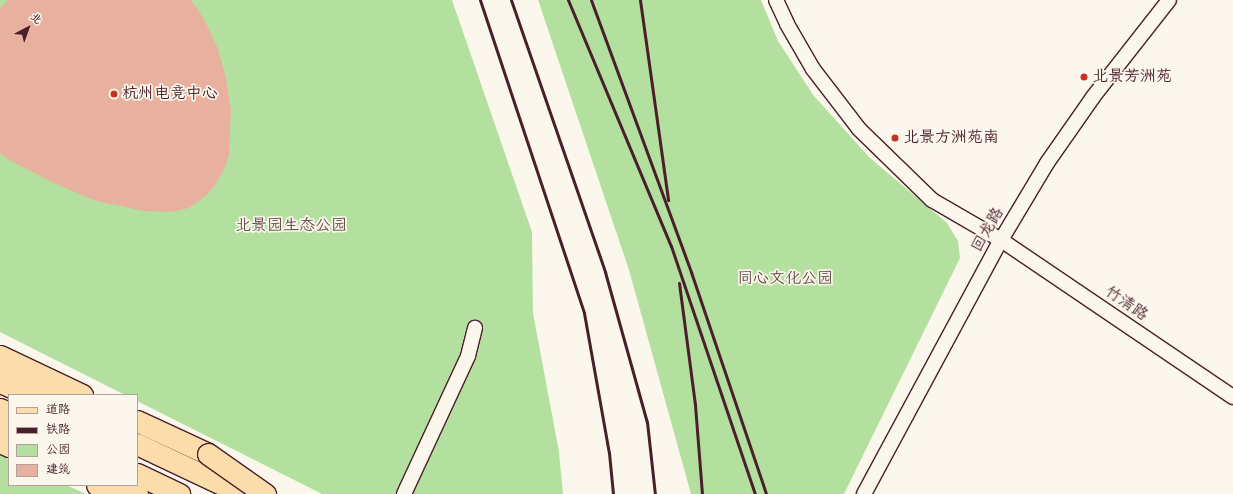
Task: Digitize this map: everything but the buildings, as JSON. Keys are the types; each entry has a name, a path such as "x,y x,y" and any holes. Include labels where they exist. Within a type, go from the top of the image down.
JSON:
{"highway":[{"path":"0,356 80,394"},
{"path":"0,382 27,394"},
{"path":"138,421 208,454 265,494"},
{"path":"138,444 243,494"},
{"path":"138,474 179,494"},
{"path":"98,486 116,494"}],"main road":[{"path":"0,370 54,394"},
{"path":"138,432 273,494"},
{"path":"122,486 139,494"}],"street":[{"name":"竹清路","path":"776,0 787,24 814,69 859,129 932,200 1001,240 1233,397"},
{"name":"回龙路","path":"864,494 1001,240 1047,163 1093,97 1169,0"},
{"path":"404,494 468,356 475,328"}],"green space":[{"name":"北景园生态公园","path":"0,0 452,0 532,232 533,313 559,452 563,494 322,494 138,402 138,394 123,394 0,332"},
{"name":"同心文化公园","path":"538,0 761,0 778,41 814,96 870,158 947,223 958,241 960,258 844,494 691,494 629,270"},
{"path":"0,455 8,459 8,486 68,486 86,494 0,494"}],"railway":[{"path":"480,0 584,313 609,453 613,494"},
{"path":"511,0 605,272 647,422 655,494"},
{"path":"568,0 671,246 755,494"},
{"path":"591,0 691,272 766,494"},
{"path":"640,0 668,200"},
{"path":"679,283 695,405 702,494"}],"place":[{"name":"北景芳洲苑","path":"1084,77"},
{"name":"杭州电竞中心","path":"114,94"},
{"name":"北景方洲苑南","path":"895,138"}]}
